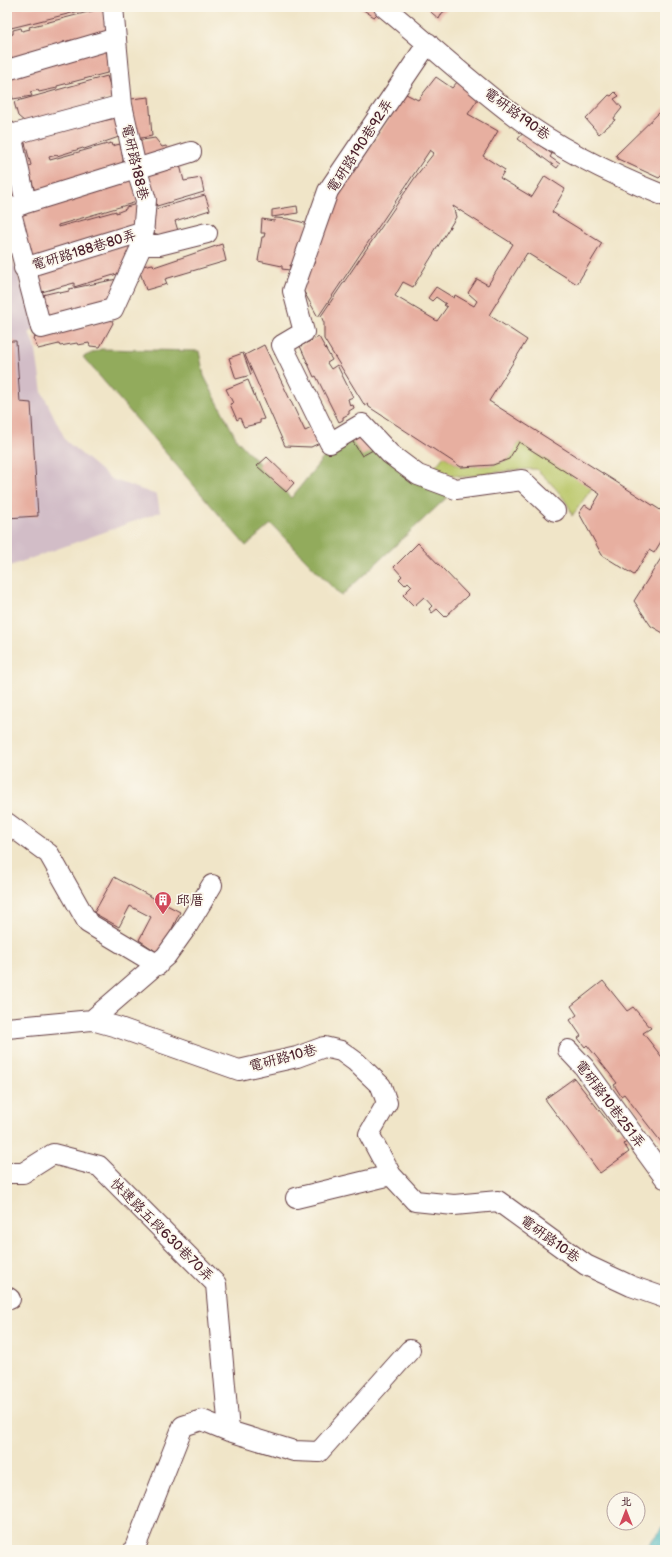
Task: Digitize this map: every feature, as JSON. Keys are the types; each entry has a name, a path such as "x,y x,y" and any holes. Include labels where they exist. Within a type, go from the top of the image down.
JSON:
{"street":[{"name":"電研路188巷","path":"9,141 14,207 24,268 41,328 113,309 143,238 146,200 136,168 122,105 113,7"},
{"name":"電研路190巷","path":"384,7 516,117 571,152 632,183 665,196"},
{"path":"7,70 116,38"},
{"name":"電研路190巷92弄","path":"428,43 328,192 293,291 304,332 282,345 330,443 362,424 390,454 418,475 456,489 522,480 555,511"},
{"path":"9,141 18,133 122,105"},
{"path":"14,207 191,152"},
{"name":"電研路188巷80弄","path":"24,268 143,238 159,245 206,233"},
{"path":"7,823 49,854 88,923 158,965"},
{"path":"92,1020 158,965 166,956 186,928 212,885"},
{"name":"電研路10巷","path":"7,1028 92,1020 118,1027 239,1070 297,1057 324,1048 341,1051 356,1062 381,1086 387,1103 369,1134 391,1175 415,1201 454,1205 498,1201 586,1265 631,1286 665,1298"},
{"name":"電研路10巷251弄","path":"568,1050 584,1067 665,1178"},
{"name":"快速路五段630巷70弄","path":"7,1173 23,1173 53,1154 99,1166 216,1284 229,1431"},
{"path":"296,1198 391,1175"},
{"path":"134,1550 183,1426 202,1420 229,1431 294,1451 319,1452 410,1350"}],"shaded area":[{"path":"7,243 36,330 29,332 36,351 42,392 66,441 111,479 157,495 160,512 7,567"}],"green space":[{"path":"101,349 199,351 204,376 237,440 291,498 341,436 362,424 456,489 341,596 271,524 246,546 83,357"},
{"path":"519,442 592,488 572,516 563,497 536,469 513,470 464,477 432,471 444,456 461,467 493,465 509,459"}],"water":[{"path":"665,1524 665,1550 644,1550"}],"building":[{"path":"7,7 96,7 7,29"},
{"path":"359,7 372,7 379,12 374,17"},
{"path":"425,7 451,7 442,13 439,19"},
{"path":"104,8 108,37 72,45 72,40 63,42 64,48 7,62 7,36 13,34 13,30 21,28 22,31 30,29 29,27"},
{"path":"105,46 111,72 57,86 57,88 39,92 38,90 30,92 32,96 13,99 7,81 7,73"},
{"path":"107,76 114,98 25,122 18,116 14,102"},
{"path":"436,77 452,88 458,81 480,96 468,114 498,131 483,156 505,170 500,178 532,197 545,176 565,189 552,212 602,243 577,284 527,253 489,315 527,340 489,401 665,513 665,535 654,553 649,550 634,575 602,555 579,513 585,505 591,509 600,494 519,442 509,459 493,465 461,467 369,407 368,404 365,406 324,339 324,323 321,316 416,176 434,153 430,150 318,317 303,290 306,275 315,262 311,257 326,212 406,94 418,100","holes":["453,206 513,244 488,285 477,279 468,293 477,301 474,306 455,295 454,298 436,287 428,298 432,301 436,297 446,304 444,305 447,307 437,321 395,296 403,282 413,287 456,217"]},
{"path":"615,92 619,96 614,99 622,108 614,118 615,120 599,134 586,119 609,95 611,96"},
{"path":"149,97 152,136 136,139 131,99"},
{"path":"665,107 665,172 659,178 618,159 616,155"},
{"path":"121,117 119,137 84,149 49,157 50,160 111,143 112,146 120,144 123,160 121,165 35,192 28,167 31,165 25,143 21,144 21,139"},
{"path":"523,133 552,154 550,157 560,164 557,168 518,139"},
{"path":"155,138 162,147 166,146 169,153 140,162 136,141"},
{"path":"179,161 184,181 201,178 204,192 157,206 147,170"},
{"path":"15,176 17,196 7,199 7,179"},
{"path":"131,180 140,201 58,225 58,227 116,211 116,213 126,209 126,207 141,203 140,222 28,263 17,219 23,211"},
{"path":"205,195 210,210 175,221 179,234 168,237 153,233 154,225 152,210"},
{"path":"297,206 298,213 272,217 272,210"},
{"path":"275,218 289,219 309,224 294,267 290,265 290,270 282,269 282,266 258,261 262,237 264,237 265,233 261,233 262,219 274,221"},
{"path":"128,244 133,257 127,271 74,287 74,283 38,293 31,270"},
{"path":"222,244 226,261 165,279 167,284 146,290 140,272 142,266 153,264 154,267"},
{"path":"117,279 112,300 45,318 38,296 59,291 60,293 69,291 69,289"},
{"path":"111,319 113,323 100,347 90,346 89,343 78,345 77,343 60,346 59,344 38,349 33,338"},
{"path":"319,337 332,360 327,363 331,369 337,365 353,397 348,399 350,406 353,405 354,408 349,411 349,414 343,417 343,420 339,422 316,376 314,377 300,346"},
{"path":"7,341 16,341 20,402 31,403 38,516 7,518"},
{"path":"264,345 305,431 316,426 324,441 311,447 285,446 245,355"},
{"path":"243,353 251,375 236,379 229,358"},
{"path":"248,380 264,419 260,420 260,423 244,427 240,418 237,420 230,404 233,403 226,389"},
{"path":"360,433 373,450 362,456 351,439"},
{"path":"267,457 294,483 286,492 257,466"},
{"path":"418,543 468,595 445,617 437,609 432,613 429,609 432,606 424,597 414,606 403,595 412,586 408,582 405,585 399,579 402,576 394,567"},
{"path":"665,552 665,634 651,626 634,601"},
{"name":"邱厝","path":"114,877 180,912 160,954 139,940 151,917 130,906 119,927 94,913"},
{"path":"603,981 627,1011 633,1007 651,1028 643,1033 665,1061 665,1147 624,1094 621,1096 614,1085 617,1083 587,1045 585,1047 578,1038 581,1036 570,1020 577,1015 571,1006"},
{"path":"574,1078 617,1133 623,1129 630,1139 624,1144 629,1152 600,1173 545,1099"}],"place":[{"name":"邱厝","path":"163,915"}]}
